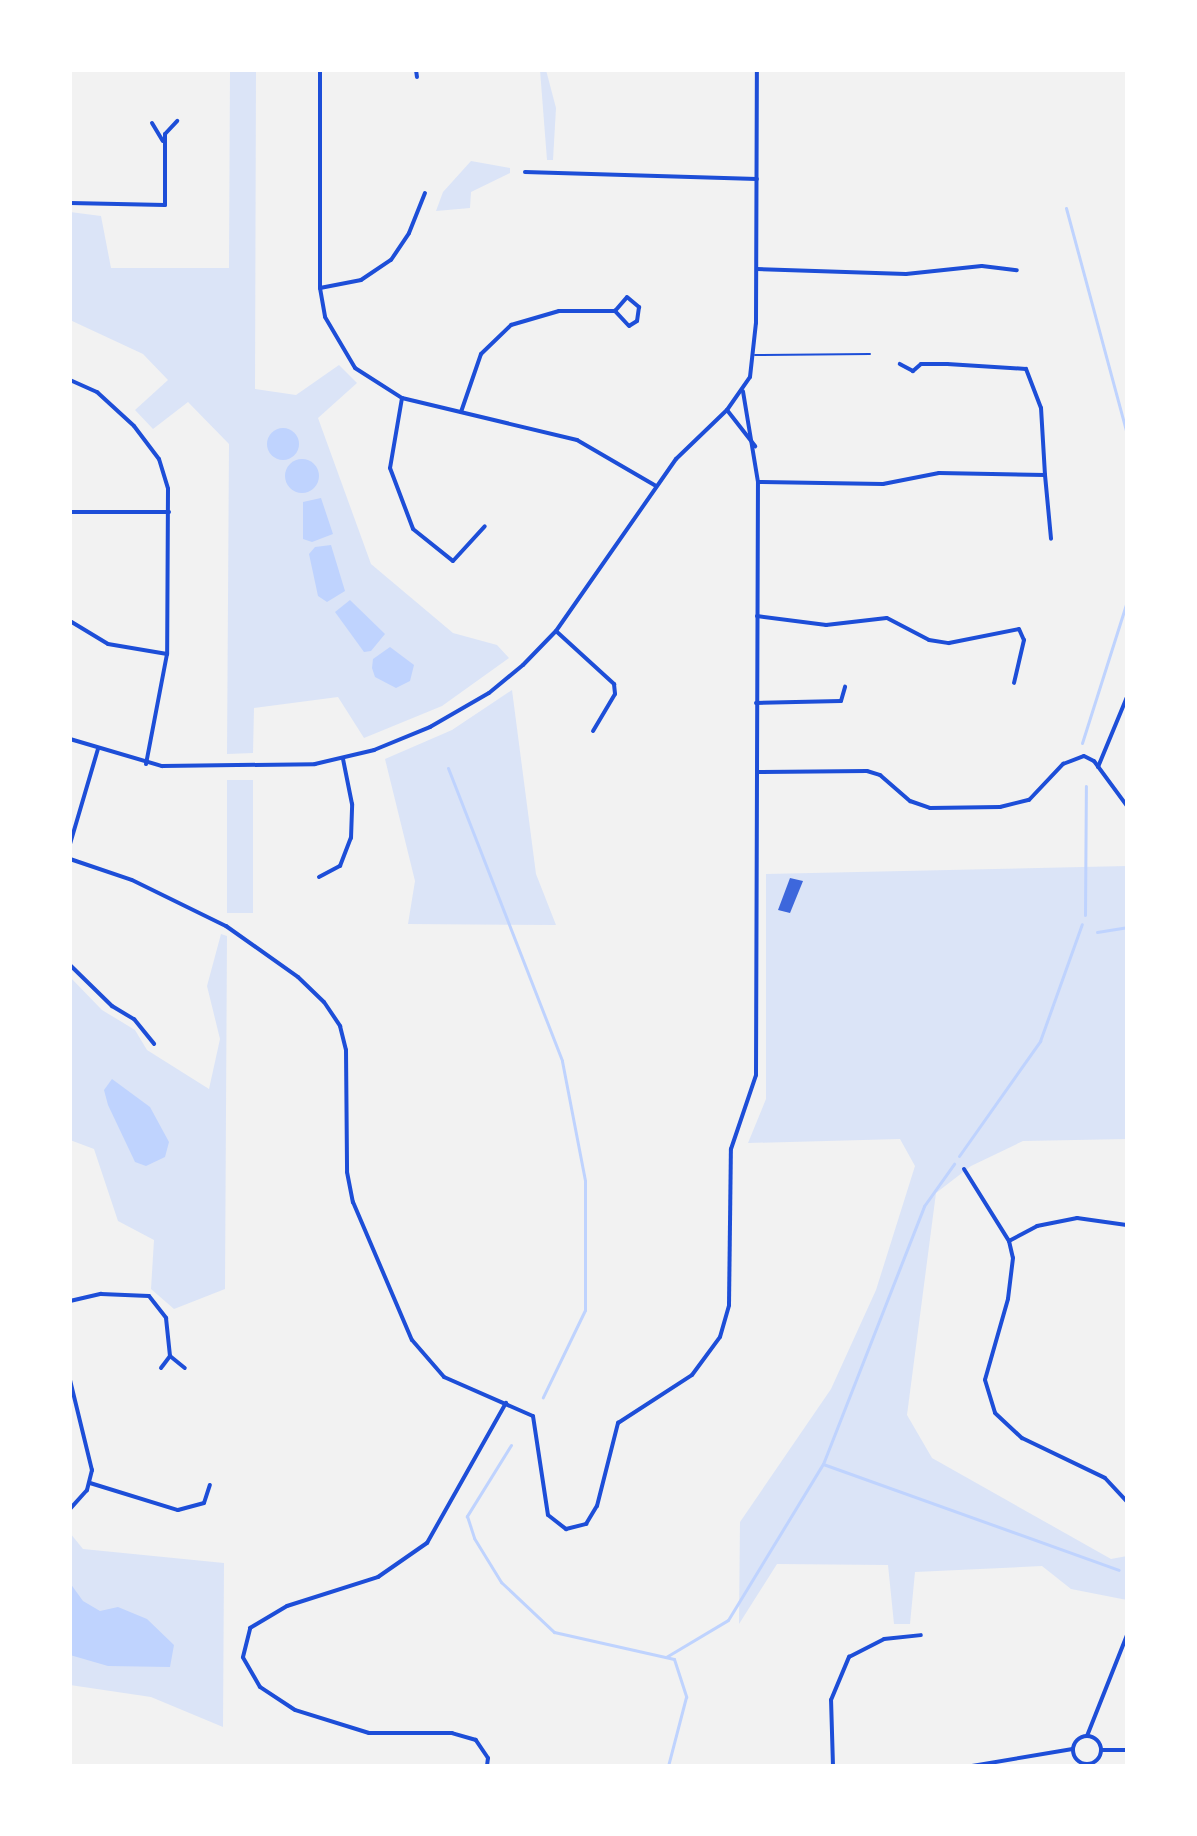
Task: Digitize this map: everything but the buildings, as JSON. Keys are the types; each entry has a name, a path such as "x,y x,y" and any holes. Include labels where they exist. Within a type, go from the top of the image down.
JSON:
{"street":[{"path":"320,70 320,288 325,317 355,368 402,398 577,440 656,486"},
{"path":"416,70 417,77"},
{"path":"70,739 146,764 267,768 343,759 413,736 464,709 523,665 556,631 656,486 743,391 755,355 757,70"},
{"path":"70,203 165,205 165,134 177,121"},
{"path":"152,123 164,144"},
{"path":"525,172 757,179"},
{"path":"320,288 361,280 391,260 409,233 425,193"},
{"path":"757,269 906,274 982,266 1017,270"},
{"path":"461,412 481,354 511,325 559,311 615,311 629,326 637,321 639,307 627,297 615,311"},
{"path":"900,364 913,371 934,364 1026,369 1041,408 1051,539"},
{"path":"70,380 97,392 150,444 164,471 169,512 167,654 146,764"},
{"path":"70,859 132,880 226,926 298,977 324,1002 340,1026 346,1050 347,1172 353,1202 392,1298 431,1367 528,1411 539,1428 548,1515 566,1529 586,1524 597,1506 618,1423 682,1383 720,1337 731,1286 731,1149 756,1075 758,482 756,447 743,391"},
{"path":"402,398 390,468 413,529 453,561 485,526"},
{"path":"727,410 756,447"},
{"path":"758,482 883,484 939,473 1045,475"},
{"path":"70,512 169,512"},
{"path":"757,616 826,625 887,618 929,640 949,643 1019,629 1024,640 1014,683"},
{"path":"70,621 108,644 167,654"},
{"path":"556,631 614,684 615,694 593,731"},
{"path":"756,703 841,701 845,687"},
{"path":"1098,767 1127,697"},
{"path":"70,844 98,749"},
{"path":"757,772 867,771 880,775 910,801 930,808 1000,807 1029,800 1073,758 1084,756 1098,767 1127,806"},
{"path":"319,877 340,866 351,838 352,804 343,759"},
{"path":"70,965 134,1019 154,1044"},
{"path":"964,1169 1009,1241 1013,1273 985,1380 995,1413 1022,1438 1105,1478 1127,1502"},
{"path":"1009,1241 1037,1226 1077,1218 1127,1225"},
{"path":"70,1301 101,1294 149,1296 166,1318 170,1356 161,1368"},
{"path":"170,1356 185,1368"},
{"path":"70,1380 89,1450 90,1483 70,1509"},
{"path":"487,1766 488,1758 476,1740 452,1733 356,1731 295,1710 260,1687 243,1657 250,1628 287,1606 378,1577 427,1543 506,1403"},
{"path":"90,1483 178,1510 204,1503 210,1485"},
{"path":"833,1766 831,1700 849,1657 884,1639 921,1635"},
{"path":"972,1766 1073,1749 1087,1736 1127,1635"},
{"path":"1073,1749 1086,1765 1098,1759 1101,1750 1095,1739 1087,1736"},
{"path":"1101,1750 1127,1750"}],"lane":[{"path":"755,355 870,354"}],"shaded area":[{"path":"230,70 256,70 255,389 296,395 339,365 357,383 318,418 371,564 453,633 497,645 509,658 442,706 364,738 338,697 254,708 253,753 227,754 229,444 188,402 153,429 135,410 168,380 143,354 70,320 70,212 101,216 111,268 229,268"},
{"path":"540,70 546,70 556,108 553,160 547,160"},
{"path":"471,161 510,168 510,173 471,192 470,208 436,211 443,192"},
{"path":"512,690 536,874 556,925 408,924 415,881 385,759 452,730"},
{"path":"227,780 253,780 253,913 227,913"},
{"path":"1127,866 1127,1139 1023,1141 971,1166 936,1193 907,1415 932,1458 1111,1559 1127,1556 1127,1600 1071,1589 1042,1566 915,1572 910,1624 894,1624 888,1565 777,1564 739,1624 740,1522 831,1389 876,1290 915,1166 900,1139 748,1143 766,1099 766,874"},
{"path":"221,934 227,936 225,1289 174,1309 151,1289 154,1240 118,1221 94,1149 70,1140 70,977 102,1010 135,1030 147,1050 209,1089 220,1039 207,986"},
{"path":"70,1533 83,1549 224,1563 223,1727 151,1697 70,1685"}],"water":[{"path":"283,428 295,432 299,444 295,456 283,460 271,456 267,444 271,432"},
{"path":"302,459 314,464 319,476 314,488 302,493 290,488 285,476 290,464"},
{"path":"321,498 333,534 312,542 303,539 303,502"},
{"path":"331,545 345,591 327,602 318,596 309,554 315,547"},
{"path":"350,600 385,634 371,651 364,652 335,612"},
{"path":"390,647 414,665 410,681 396,688 375,677 372,668 373,659"},
{"path":"112,1079 150,1107 169,1142 165,1157 146,1166 135,1162 108,1105 104,1090"},
{"path":"70,1583 83,1601 100,1611 118,1607 147,1619 174,1645 170,1667 108,1666 70,1655"}],"waterway":[{"path":"1066,208 1126,431 1127,515"},
{"path":"1082,743 1127,601"},
{"path":"448,768 562,1061 585,1181 585,1310 543,1397"},
{"path":"1085,915 1086,786"},
{"path":"959,1156 1040,1041 1082,924"},
{"path":"1097,932 1127,927"},
{"path":"666,1657 728,1620 823,1464 924,1206 954,1164"},
{"path":"511,1445 467,1516 474,1538 501,1582 554,1632 674,1659 686,1697 668,1766"},
{"path":"823,1464 1119,1570"}]}
